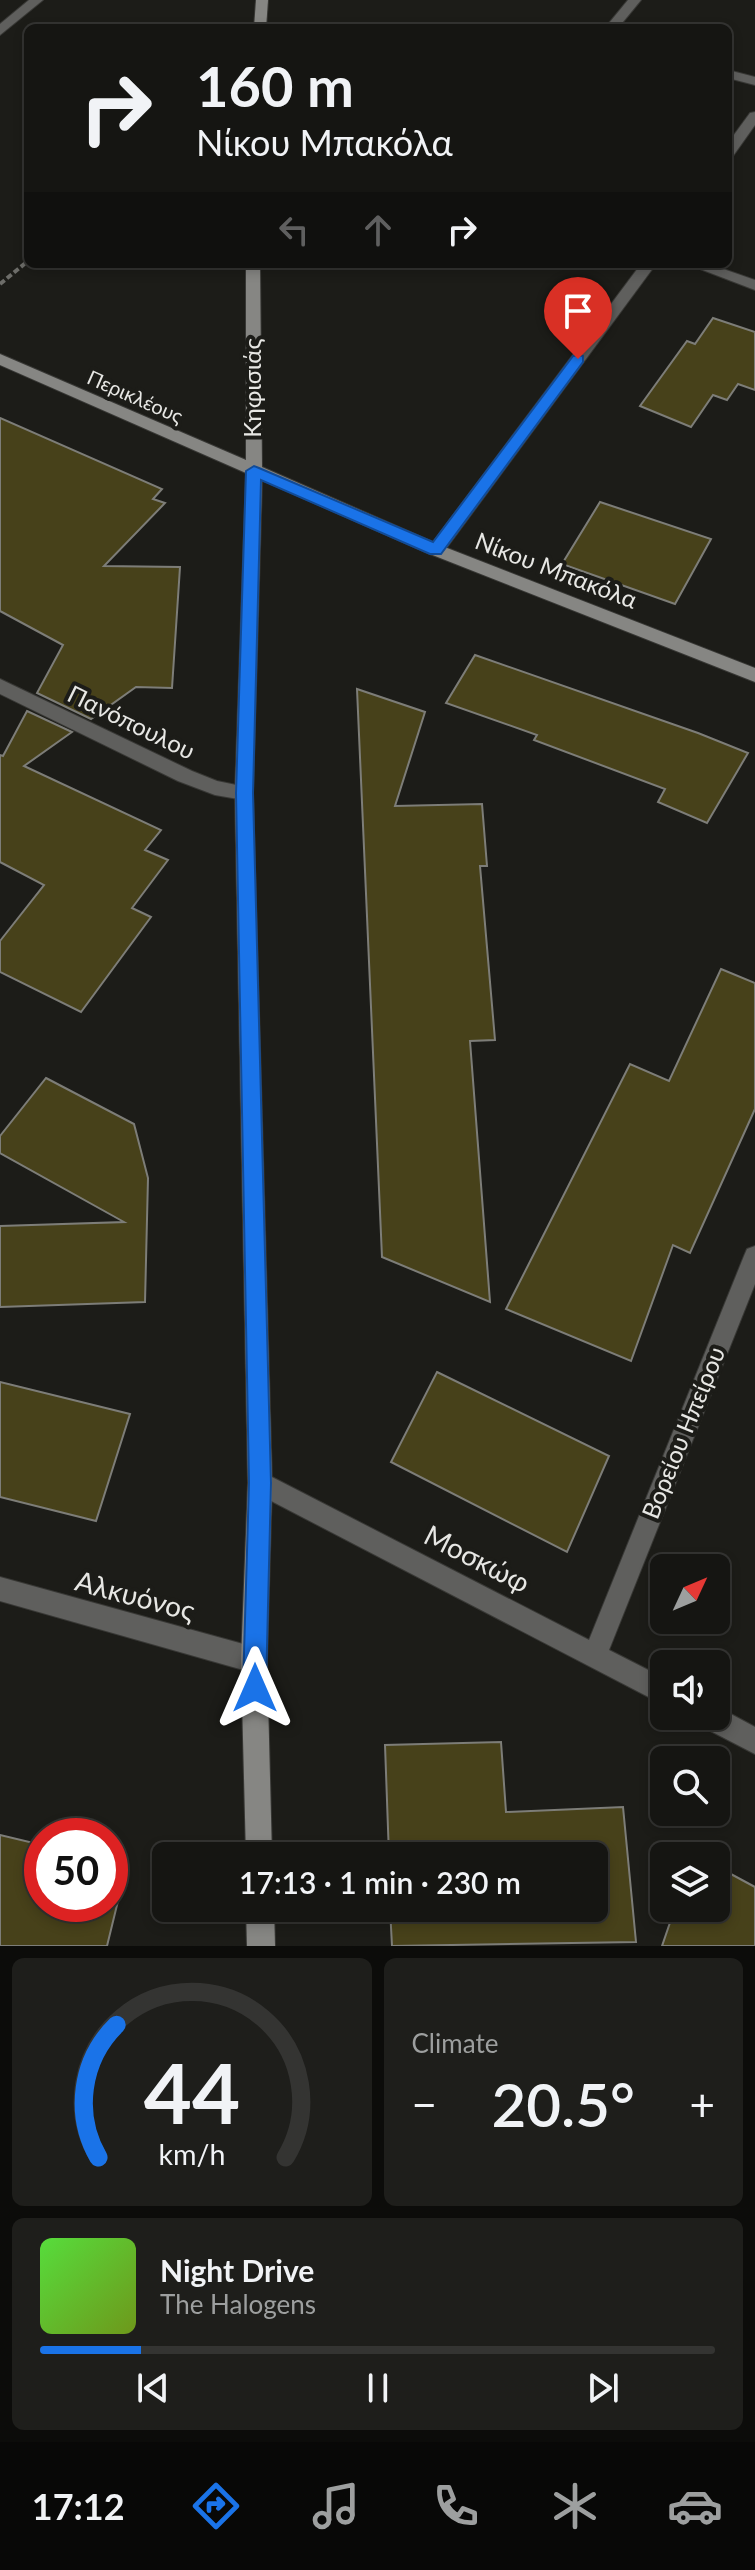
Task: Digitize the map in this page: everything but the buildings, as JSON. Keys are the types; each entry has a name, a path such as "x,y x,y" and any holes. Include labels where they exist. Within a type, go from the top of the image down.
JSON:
{"main road":[{"path":"260,24 262,0"},
{"name":"Κηφισιάς","path":"253,268 254,471 244,793 260,1483 254,1660 259,1842"},
{"name":"Περικλέους","path":"0,359 254,471"},
{"name":"Νίκου Μπακόλα","path":"254,471 436,550 755,675"},
{"path":"260,1922 261,1946"}],"street":[{"path":"0,31 37,0"},
{"path":"614,24 635,0"},
{"path":"732,75 755,81"},
{"path":"732,146 755,116"},
{"path":"436,550 646,268"},
{"path":"706,268 755,285"},
{"name":"Πανόπουλου","path":"0,686 185,776 215,788 244,793"},
{"name":"Βορείου Ηπείρου","path":"595,1655 755,1256"},
{"name":"Μοσκώφ","path":"260,1483 650,1684"},
{"name":"Αλκυόνος","path":"0,1589 254,1660"},
{"path":"730,1728 755,1741"}],"path":[{"path":"0,284 24,264"}],"route":[{"path":"255,1688 260,1483 244,793 254,471 436,550 578,359"}]}
